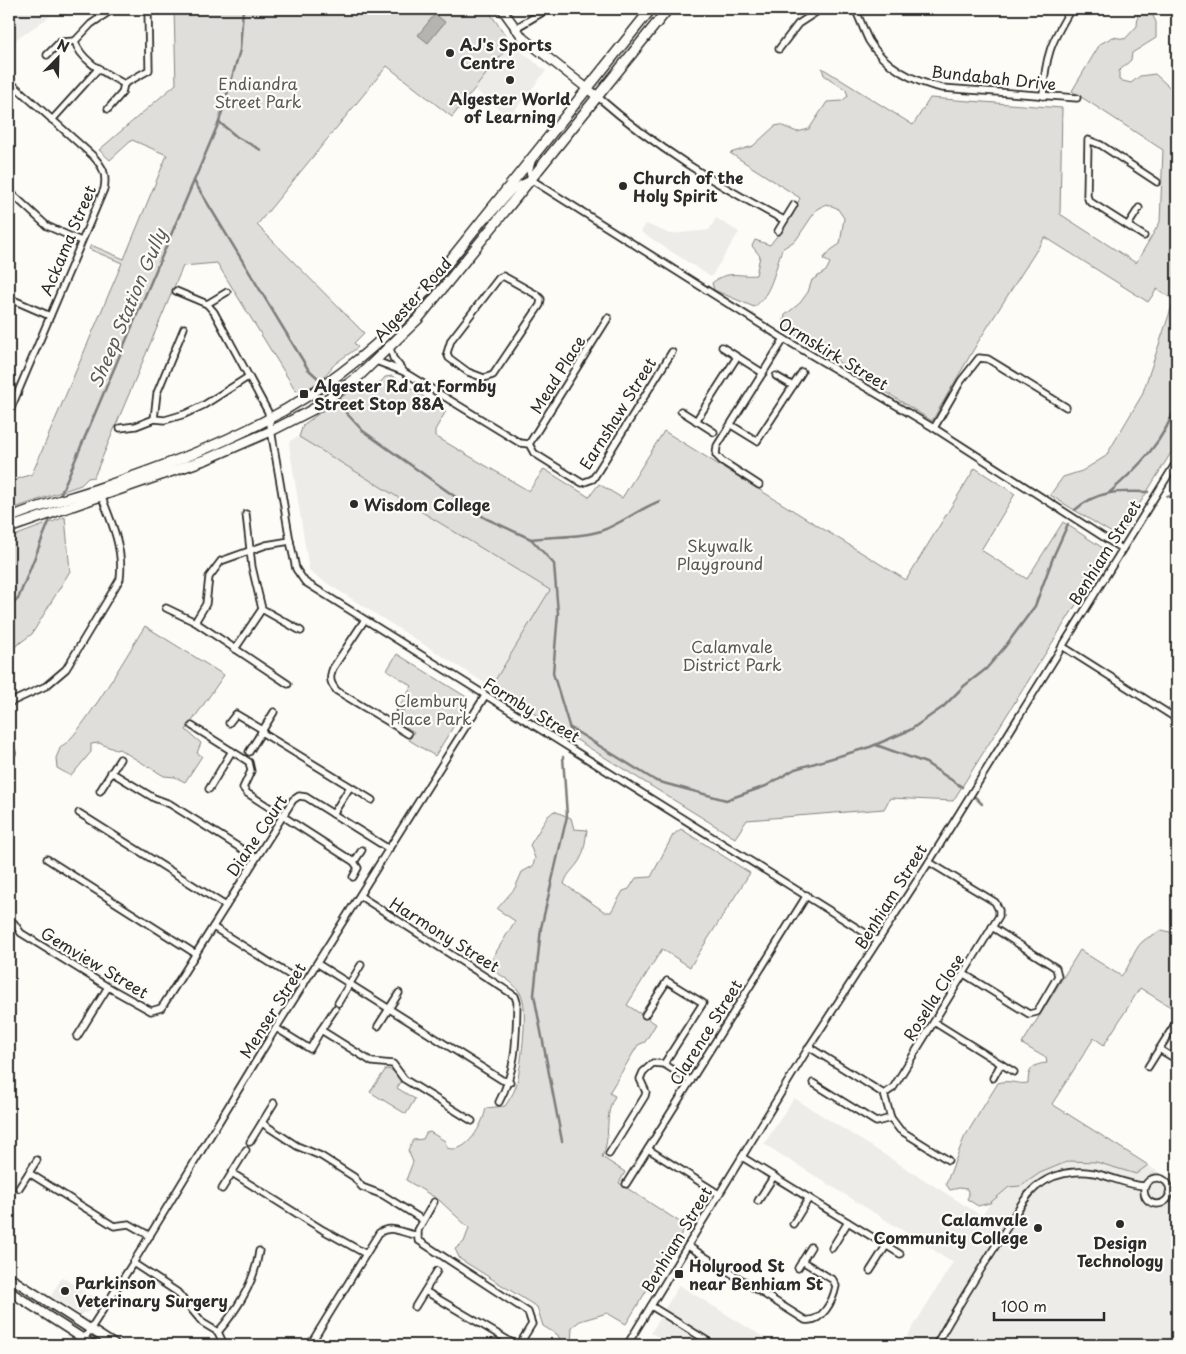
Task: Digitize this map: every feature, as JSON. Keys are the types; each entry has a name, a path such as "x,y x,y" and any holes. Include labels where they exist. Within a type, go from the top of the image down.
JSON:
{"main road":[{"name":"Algester Road","path":"9,528 67,508 100,492 270,420 316,393 370,351 407,314 651,9"},
{"name":"Algester Road","path":"9,518 39,506 70,497 100,492 206,459 271,431 312,410 358,376 390,348 418,319 668,9"}],"street":[{"path":"48,55 60,42 75,41 91,24 113,9"},
{"path":"108,109 122,93 124,84 149,70 148,9"},
{"path":"502,9 514,29 669,154 724,189 784,220"},
{"path":"514,29 548,9"},
{"path":"779,49 798,24 821,9"},
{"name":"Bundabah Drive","path":"855,9 870,42 886,60 904,74 924,84 942,88 1078,98"},
{"path":"1043,96 1048,52 1053,38 1071,9"},
{"path":"75,41 76,48 98,68 124,84"},
{"path":"52,120 98,68"},
{"name":"Ackama Street","path":"9,81 102,166 106,178 104,189 9,413"},
{"path":"1144,236 1090,201 1087,196 1088,140 1101,145 1157,182"},
{"path":"470,234 500,207 518,184 532,180 529,171 534,155"},
{"name":"Ormskirk Street","path":"532,180 784,339 934,428 1122,548"},
{"path":"9,191 47,226 81,241"},
{"path":"778,231 794,205"},
{"path":"1128,225 1139,208"},
{"path":"506,277 537,295 541,299 540,305 493,375 484,378 476,376 449,358 448,347 451,340 499,278 506,277"},
{"path":"176,291 207,304 227,292"},
{"path":"11,299 50,316"},
{"name":"Formby Street","path":"207,304 218,320 266,408 270,420 296,569 305,582 364,621 878,941"},
{"name":"Mead Place","path":"529,444 608,318"},
{"path":"154,419 157,393 184,328"},
{"path":"759,485 722,461 716,455 717,446 784,339"},
{"path":"722,347 763,372"},
{"name":"Earnshaw Street","path":"390,348 393,358 404,372 520,443 529,444 534,453 578,481 588,483 593,479 672,352"},
{"path":"696,421 737,357"},
{"path":"934,428 978,358 988,359 1066,408"},
{"path":"376,361 404,372"},
{"path":"731,425 757,441 802,372"},
{"path":"776,376 793,386"},
{"path":"120,428 136,426 154,419 165,420 184,414 204,405 248,377"},
{"path":"681,411 714,432"},
{"name":"Benhiam Street","path":"626,1345 652,1306 809,1047 928,862 1177,461"},
{"path":"9,704 46,686 66,669 120,579 122,563 120,548 100,492"},
{"path":"246,514 252,567 262,609 302,631"},
{"path":"195,622 206,604 209,577 221,561 250,550 290,541"},
{"path":"166,608 195,622 288,684"},
{"path":"234,649 262,609"},
{"path":"364,621 333,668 330,676 331,684 337,691 408,734"},
{"path":"1062,646 1177,719"},
{"name":"Menser Street","path":"84,1339 134,1264 276,1028 318,964 484,696"},
{"path":"249,752 274,712"},
{"path":"392,724 399,713"},
{"path":"228,723 236,714 372,800"},
{"path":"192,726 232,751 251,766 244,783 247,793 354,862 358,868 353,877"},
{"path":"9,744 12,752"},
{"path":"208,789 232,751"},
{"path":"100,791 120,759"},
{"path":"112,772 154,798 170,804 256,858"},
{"path":"333,814 350,787"},
{"name":"Diane Court","path":"213,927 282,816 293,800 299,796 306,796 389,849"},
{"path":"79,813 226,906"},
{"path":"354,862 362,850"},
{"path":"47,859 196,954"},
{"name":"Rosella Close","path":"884,1094 893,1088 999,916 999,910 995,902 928,862"},
{"name":"Clarence Street","path":"626,1184 806,895"},
{"name":"Harmony Street","path":"360,896 515,996 517,1002 515,1049 510,1082"},
{"name":"Gemview Street","path":"14,923 21,933 108,987 144,1008 152,1010 161,1008 213,927"},
{"path":"213,927 304,984"},
{"path":"964,974 1029,1014 1037,1012 1058,976 1058,971 992,928"},
{"path":"318,964 502,1080 510,1082 499,1102"},
{"path":"276,1028 310,1049 361,965"},
{"path":"646,1015 667,981 702,1003 664,1064"},
{"path":"78,1037 108,987"},
{"path":"378,1026 399,993"},
{"path":"1148,1067 1177,1021"},
{"path":"934,1022 1014,1072"},
{"path":"321,1030 372,1062 393,1064 404,1079 472,1121"},
{"path":"809,1047 884,1094 891,1118 900,1130 948,1160"},
{"path":"1160,1049 1177,1060"},
{"path":"609,1154 645,1096 646,1092 640,1080 643,1072 653,1063 664,1064 691,1081"},
{"path":"993,1078 1001,1064"},
{"path":"813,1083 876,1122 891,1118"},
{"path":"250,1142 274,1103"},
{"path":"262,1124 297,1146 321,1156 354,1177 362,1187 383,1196 423,1220"},
{"path":"222,1189 246,1150"},
{"path":"648,1150 719,1194"},
{"path":"742,1157 900,1254"},
{"path":"19,1188 37,1160"},
{"path":"936,1345 971,1285 1036,1188 1057,1175 1082,1171 1098,1174 1131,1185 1145,1186"},
{"path":"28,1173 114,1226 129,1224 150,1236"},
{"path":"232,1173 323,1230 366,1254"},
{"path":"758,1202 774,1176"},
{"path":"1158,1178 1165,1182 1169,1193 1166,1200 1155,1204 1145,1197 1145,1186 1150,1180 1158,1178"},
{"path":"1169,1193 1177,1192"},
{"path":"794,1224 809,1198"},
{"path":"417,1235 423,1220 434,1202"},
{"path":"832,1248 848,1222"},
{"path":"310,1345 380,1233 385,1229 393,1229 404,1234 417,1235"},
{"path":"417,1235 423,1245 528,1312 532,1324 518,1345 425,1291"},
{"path":"688,1246 805,1320 813,1322 819,1319 836,1286 833,1280 802,1261"},
{"path":"870,1271 886,1246"},
{"path":"798,1268 811,1247"},
{"path":"218,1332 227,1321 252,1279 259,1251"},
{"path":"134,1264 177,1292 203,1323 218,1332 224,1345"},
{"path":"415,1306 437,1271"},
{"path":"9,1277 115,1345"},
{"path":"9,1291 93,1345"},
{"path":"652,1306 714,1345"}],"shaded area":[{"path":"9,9 61,9 9,44"},
{"path":"435,14 445,22 428,43 418,35"},
{"name":"Algester World of Learning","path":"511,43 546,71 509,117 474,89"},
{"path":"716,218 739,232 711,277 641,232 646,224 670,234 709,230"},
{"name":"Wisdom College","path":"299,437 551,590 491,687 314,575 309,570 289,444 291,440"},
{"name":"Calamvale Community College","path":"794,1098 982,1216 1052,1104 1177,1184 1177,1345 902,1345 953,1262 764,1144"},
{"path":"62,1277 96,1299 88,1312 80,1314 51,1296"},
{"path":"679,1285 776,1345 672,1345 651,1333"}],"green space":[{"name":"Endiandra Street Park","path":"174,9 487,9 511,43 452,117 387,66 257,225 364,333 354,343 358,347 335,364 317,384 296,391 217,263 183,266 94,477 88,478 81,485 9,510 9,482 32,474 122,263 89,249 91,245 124,259 167,155 132,140 110,160 99,150 176,84"},
{"path":"1145,9 1151,12 1156,22 1156,38 1132,53 1131,60 1119,71 1119,80 1131,83 1140,76 1155,74 1177,94 1177,443 1123,531 1115,535 1050,495 1063,477 1082,471 1106,456 1142,395 1174,300 1157,289 1148,302 1045,237 978,342 932,421 783,327 785,315 800,303 808,292 812,280 826,271 830,263 823,259 840,244 844,218 837,208 826,204 817,209 796,240 782,249 769,288 760,302 754,307 714,290 712,283 724,276 734,274 756,275 760,256 752,246 755,240 770,245 792,216 800,198 730,153 753,146 775,126 780,125 797,132 809,129 827,102 842,101 848,96 846,90 824,75 822,68 913,125 930,98 1062,108 1060,214 1136,263 1160,222 1163,150 1072,91 1100,44 1113,37 1125,39 1137,26 1138,14"},
{"name":"Calamvale District Park","path":"392,376 446,411 435,430 435,436 529,491 544,469 589,497 599,484 622,498 664,431 906,580 975,468 1015,494 981,550 1027,579 1063,522 1109,552 953,801 890,798 884,809 747,820 735,838 491,687 550,590 299,437 303,425 357,386 378,385 385,377"},
{"path":"65,517 70,571 32,634 9,651 9,538"},
{"path":"145,626 224,675 186,730 201,743 197,753 202,756 185,782 175,777 164,776 119,749 116,750 99,743 91,744 91,752 71,776 57,768 56,758 61,746 69,741 91,712"},
{"name":"Clembury Place Park","path":"397,654 468,698 468,703 435,756 409,740 414,732 398,722 404,713 398,709 412,686 387,670"},
{"path":"554,811 571,818 574,829 587,830 582,856 568,875 564,884 605,912 611,912 623,891 629,889 636,878 651,877 673,835 681,829 750,873 690,967 662,949 627,1005 656,1024 645,1042 638,1045 609,1093 615,1096 609,1111 607,1142 602,1157 625,1172 619,1183 686,1226 626,1324 607,1313 580,1321 572,1327 571,1345 561,1343 558,1335 543,1326 537,1307 460,1259 455,1249 464,1242 469,1228 439,1200 406,1180 413,1162 408,1150 413,1140 423,1139 426,1133 430,1132 445,1141 447,1148 461,1147 478,1130 486,1108 505,1106 515,1089 523,1041 524,1004 522,997 512,983 487,967 515,921 497,909 515,888 522,872 533,866 535,858 530,845 548,816"},
{"path":"1162,930 1177,934 1177,1011 1140,988 1104,1045 1094,1038 1052,1104 1148,1165 1136,1174 1096,1162 1069,1161 1040,1173 1021,1186 1009,1187 990,1203 978,1206 967,1199 969,1195 967,1189 950,1190 946,1184 964,1138 998,1083 1028,1083 1032,1068 1047,1063 1046,1058 1022,1044 1080,950 1121,976 1142,942"},
{"path":"386,1069 395,1071 401,1082 397,1088 415,1099 406,1114 370,1092"}],"waterway":[{"name":"Sheep Station Gully","path":"59,498 219,122 240,50 243,9"},
{"path":"219,122 237,137 261,150"},
{"path":"194,181 308,369 320,380"},
{"path":"336,402 363,431 485,518 531,539 554,564 558,613 553,673 573,739"},
{"path":"1109,493 1130,474 1158,441 1177,403"},
{"path":"1075,510 1083,503 1100,495 1118,492 1148,492"},
{"path":"1167,496 1177,499"},
{"path":"531,539 575,536 601,531 660,501"},
{"name":"Sheep Station Gully","path":"9,607 18,599 51,517"},
{"path":"569,727 656,781 726,800 766,786 795,769 870,747 910,730 943,707 964,686 986,669 1035,606 1068,524"},
{"path":"876,745 926,763 962,787"},
{"path":"562,1141 534,995 541,928 567,816 563,757"},
{"path":"975,797 982,804"}],"place":[{"name":"AJ's Sports Centre","path":"450,53"},
{"name":"Algester World of Learning","path":"510,80"},
{"name":"Church of the Holy Spirit","path":"623,186"},
{"name":"Algester Rd at Formby Street Stop 88A","path":"304,394"},
{"name":"Wisdom College","path":"354,504"},
{"name":"Design Technology","path":"1120,1224"},
{"name":"Calamvale Community College","path":"1038,1228"},
{"name":"Holyrood St near Benhiam St","path":"679,1274"},
{"name":"Parkinson Veterinary Surgery","path":"65,1291"}],"park label":[{"name":"Skywalk Playground","path":"720,554"}]}
